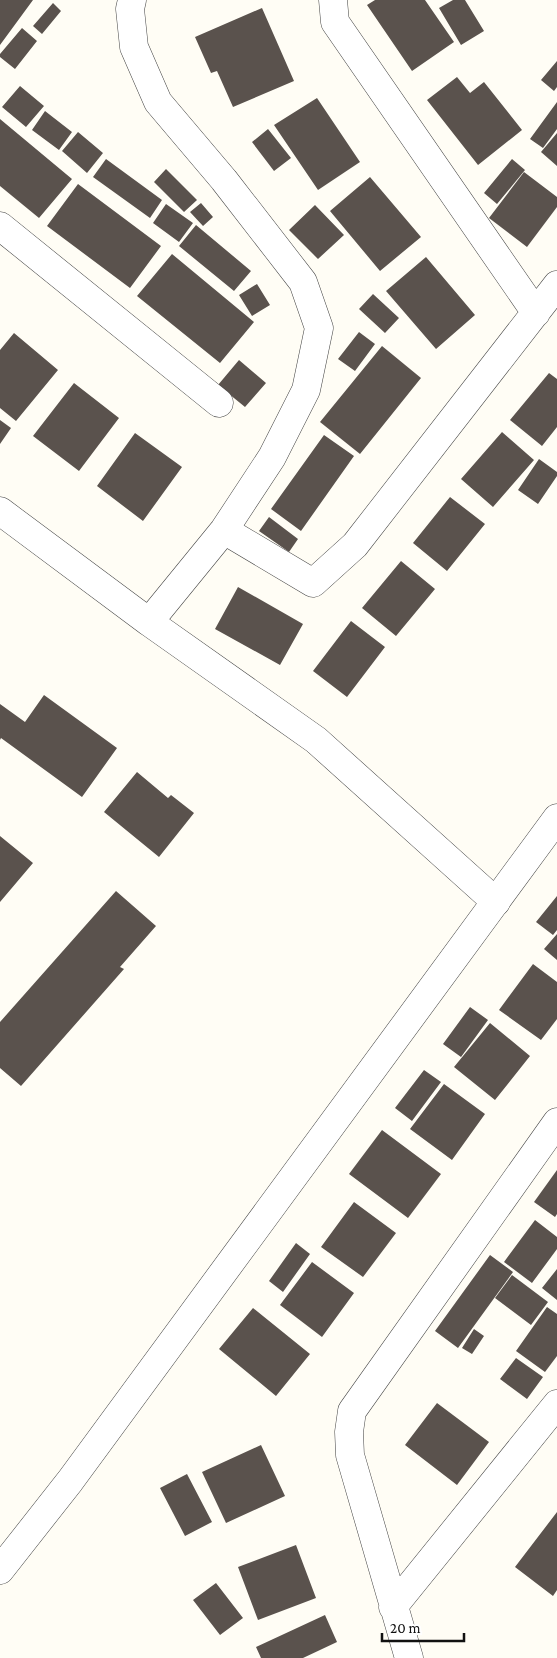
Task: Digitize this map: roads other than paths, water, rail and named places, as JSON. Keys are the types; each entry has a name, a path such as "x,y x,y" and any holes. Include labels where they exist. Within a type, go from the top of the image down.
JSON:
{"street":[{"path":"132,0 130,9 134,47 158,102 224,180 303,282 319,328 306,390 272,457 224,530 149,622"},
{"path":"333,0 335,22 536,312"},
{"path":"0,226 219,403"},
{"path":"224,530 314,583 355,545 557,284"},
{"path":"0,511 149,622 316,740 496,902"},
{"path":"0,1570 70,1481 557,818"},
{"path":"409,1658 350,1455 349,1432 352,1411 557,1122"},
{"path":"394,1608 557,1404"}]}
